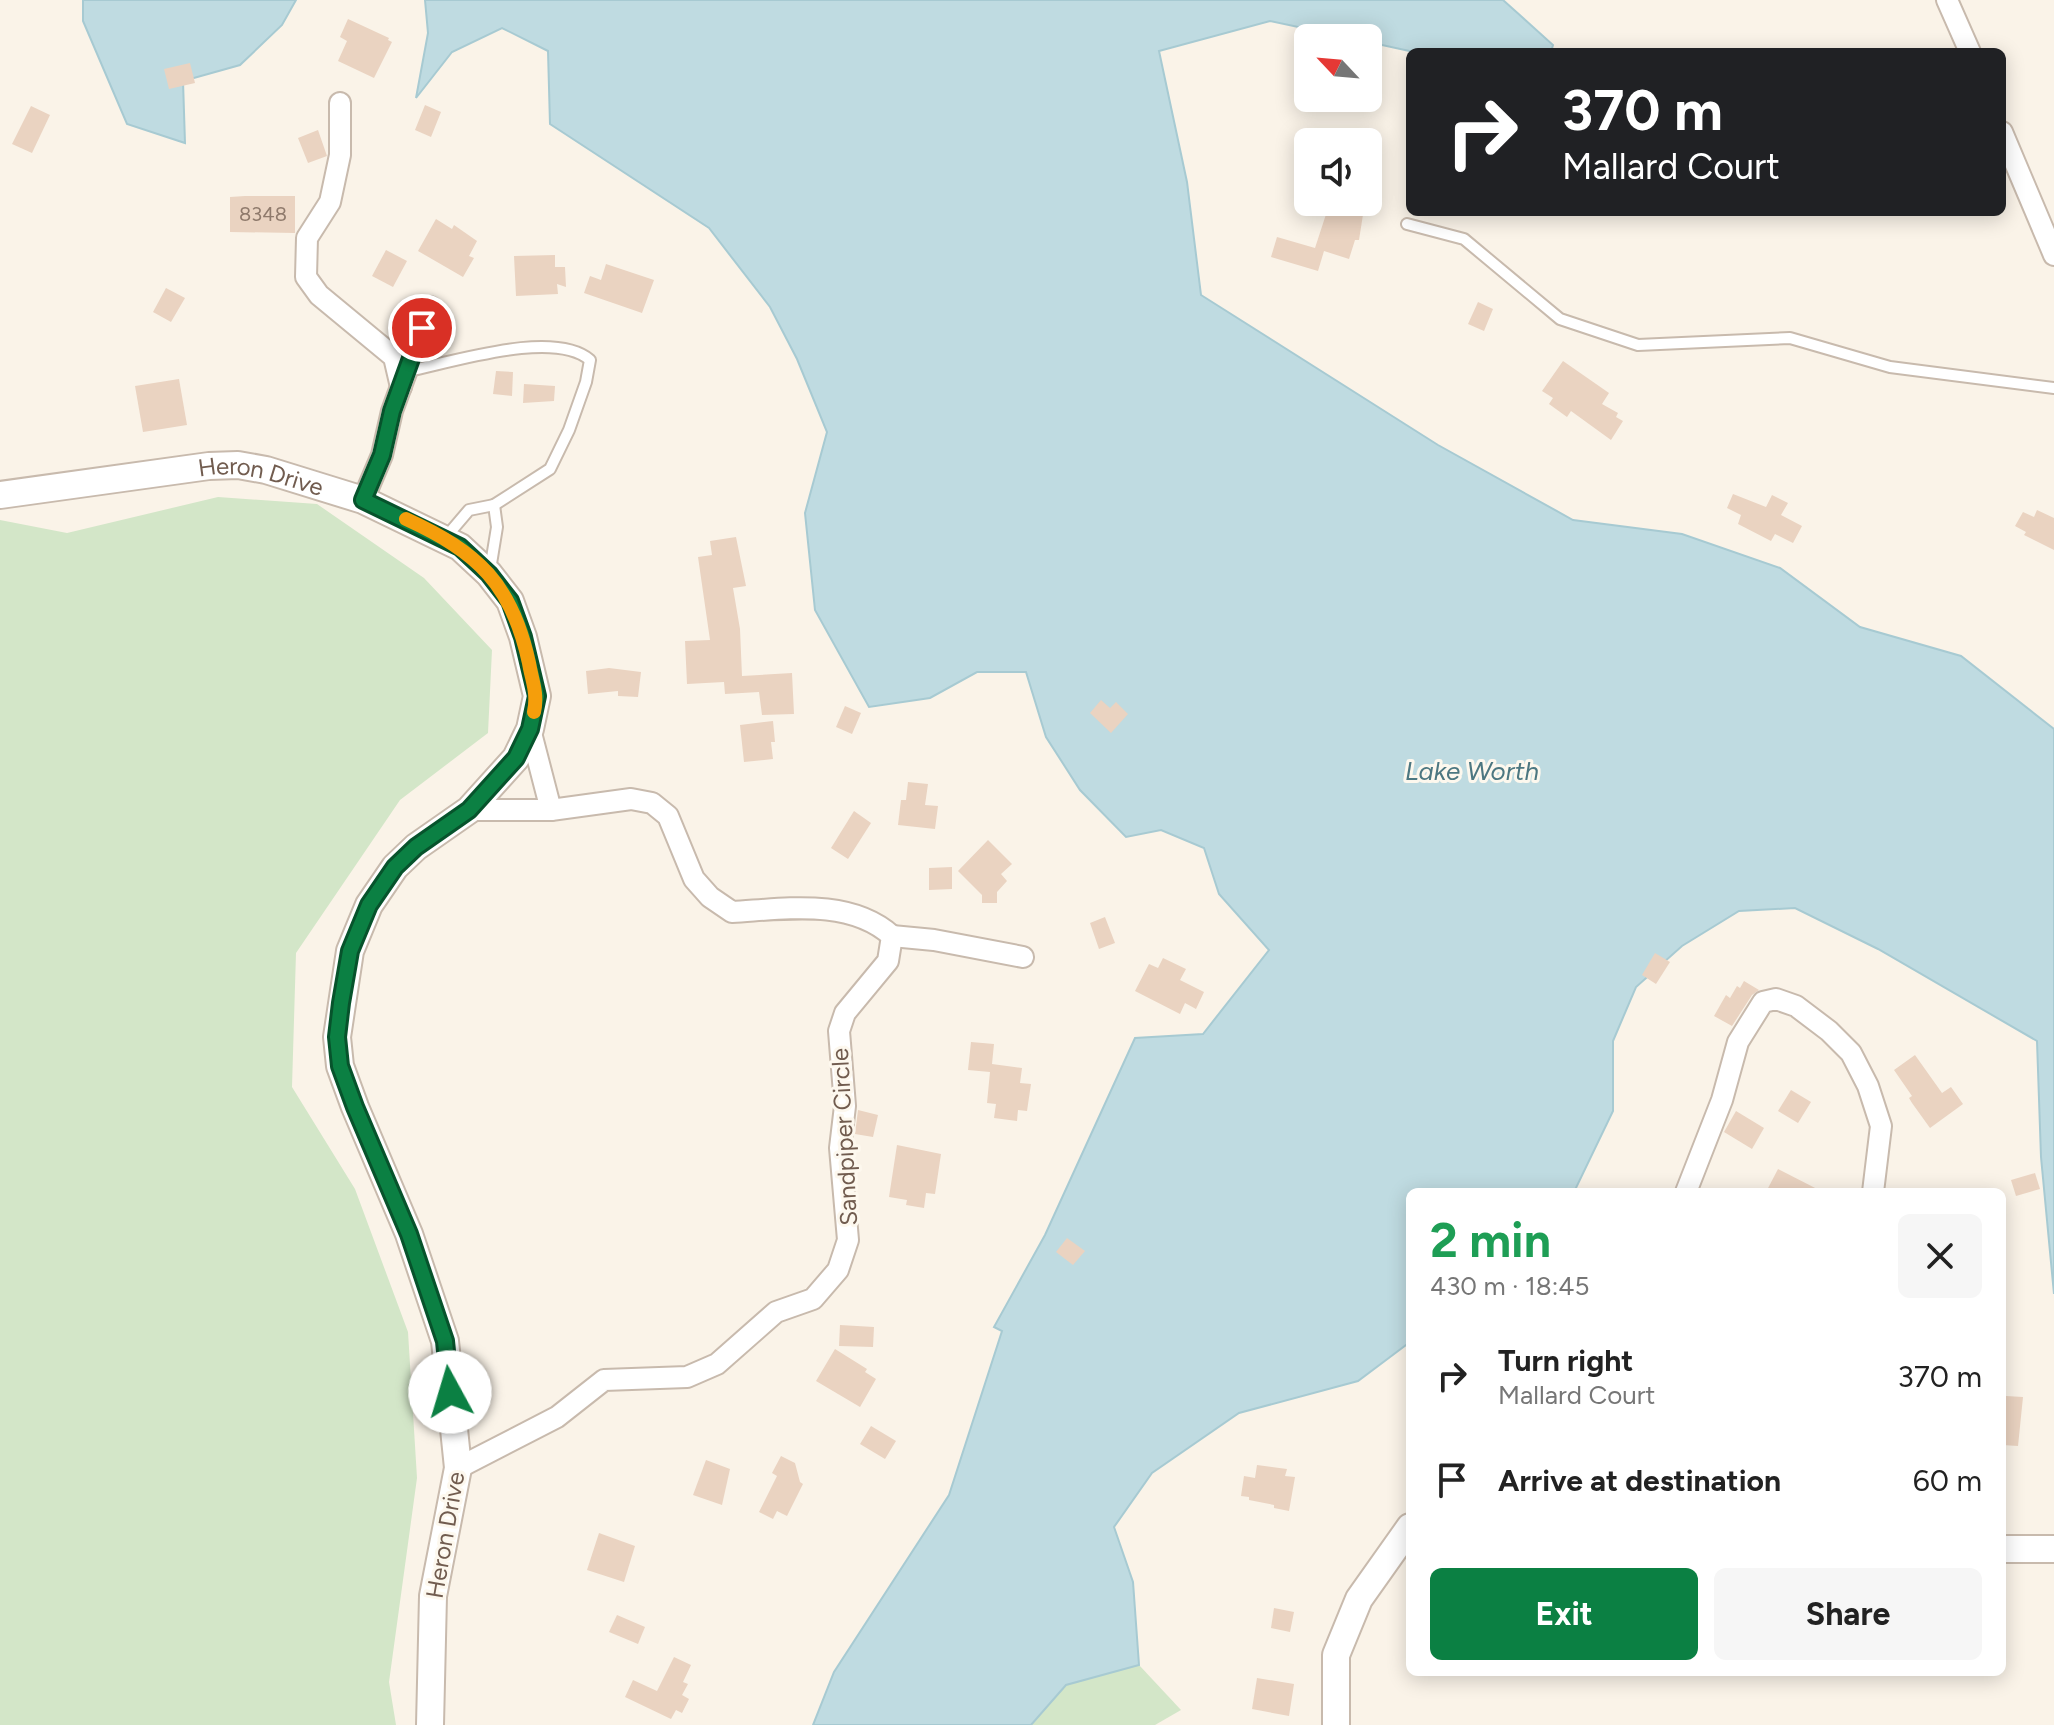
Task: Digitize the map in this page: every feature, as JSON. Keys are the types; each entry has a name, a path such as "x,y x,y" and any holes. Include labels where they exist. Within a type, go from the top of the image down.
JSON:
{"street":[{"path":"1947,0 1968,48"},
{"path":"340,103 340,155 330,202 307,238 306,277 319,295 394,357 403,379"},
{"path":"2006,141 2054,255"},
{"path":"363,500 382,455 392,411 430,307"},
{"name":"Heron Drive","path":"0,495 185,468 238,465 266,470 363,500 460,547 489,574 510,601 523,637 537,696 530,729 516,758 469,810 416,847 395,867 369,905 350,951 337,1037 340,1066 409,1234 445,1341 458,1468 433,1596 430,1725"},
{"path":"530,729 551,810"},
{"path":"469,810 551,810 631,799 652,803 668,816 694,879 732,912 806,908 853,914 878,924 892,936 934,940 1023,957"},
{"name":"Sandpiper Circle","path":"458,1468 557,1417 604,1380 687,1377 717,1364 776,1312 813,1299 838,1270 848,1240 840,1148 845,1106 839,1031 845,1013 888,961 892,936"},
{"path":"1688,1188 1722,1100 1738,1042 1763,1002 1776,999 1796,1006 1829,1031 1851,1053 1868,1086 1881,1126 1873,1188"},
{"path":"1336,1725 1336,1655 1359,1599 1406,1533"},
{"path":"2006,1549 2054,1549"}],"lane":[{"path":"1407,224 1464,239 1560,319 1638,345 1790,338 1890,367 2054,388"},
{"path":"403,379 533,345 578,351 590,360 586,382 569,430 550,469 494,505 469,510 445,539"},
{"path":"489,574 497,527 494,505"}],"green space":[{"path":"218,497 317,504 424,578 492,650 488,733 400,800 296,953 292,1087 355,1189 408,1332 417,1478 389,1682 396,1725 0,1725 0,520 67,533"},
{"path":"1139,1665 1181,1710 1155,1725 1031,1725 1066,1685"}],"water":[{"path":"83,0 296,0 282,25 240,65 183,81 185,143 127,124 83,21"},
{"name":"Lake Worth","path":"425,0 1503,0 1553,45 1552,48 1406,50 1382,45 1382,24 1294,26 1270,21 1159,51 1187,182 1201,295 1438,445 1573,520 1682,534 1780,568 1860,627 1961,656 2054,729 2054,1294 2041,1157 2037,1041 1878,949 1795,908 1739,911 1682,946 1636,987 1613,1041 1613,1111 1576,1188 1406,1188 1406,1345 1358,1381 1239,1413 1152,1473 1114,1527 1133,1582 1139,1665 1066,1685 1031,1725 813,1725 834,1672 949,1495 1002,1331 994,1327 1045,1235 1135,1038 1203,1034 1269,950 1219,894 1204,848 1161,830 1126,837 1080,790 1046,737 1026,672 977,672 930,698 869,707 815,610 805,513 827,432 797,359 770,307 709,228 550,124 548,51 502,28 452,52 416,98 428,33"}],"building":[{"path":"348,19 392,42 374,78 338,61 347,41 340,37"},
{"path":"190,63 195,83 169,89 164,69"},
{"path":"425,105 441,112 431,137 415,130"},
{"path":"31,106 50,115 32,153 12,144"},
{"path":"318,130 327,156 308,163 298,138"},
{"path":"295,196 295,233 230,232 230,197"},
{"path":"1325,216 1363,216 1359,240 1355,240 1349,259 1324,251 1318,271 1271,257 1277,237 1315,248"},
{"path":"436,219 452,229 454,225 477,241 469,256 474,258 463,277 418,251"},
{"path":"386,250 407,261 393,287 372,276"},
{"path":"555,255 555,267 565,267 566,287 557,284 558,294 516,296 514,256"},
{"path":"606,264 654,280 642,313 584,293 590,276 601,280"},
{"path":"166,288 185,298 171,322 153,312"},
{"path":"1478,302 1493,309 1484,331 1468,324"},
{"path":"1563,361 1609,393 1602,404 1618,413 1616,417 1623,421 1611,440 1571,411 1567,417 1549,404 1553,398 1542,391"},
{"path":"496,371 513,372 512,396 493,394"},
{"path":"179,379 187,425 143,432 135,386"},
{"path":"524,384 555,386 554,401 523,403"},
{"path":"1733,494 1766,507 1772,495 1788,503 1781,515 1802,526 1793,543 1775,534 1771,541 1738,524 1741,515 1727,508"},
{"path":"2037,510 2054,518 2054,550 2024,535 2026,532 2015,526 2023,512 2034,517"},
{"path":"736,537 746,586 733,588 740,629 742,676 792,673 794,714 762,715 759,692 725,694 724,682 687,684 685,641 710,640 698,557 712,555 710,541"},
{"path":"609,668 641,672 638,697 618,696 618,691 588,694 586,671"},
{"path":"1101,700 1110,708 1116,702 1128,714 1111,733 1090,713"},
{"path":"845,706 861,713 852,734 836,727"},
{"path":"773,721 773,759 744,762 740,725"},
{"path":"908,782 928,784 925,805 938,806 935,829 898,825 901,800 906,800"},
{"path":"854,811 871,823 848,859 831,848"},
{"path":"988,840 1012,864 1001,874 1007,881 997,892 997,903 982,903 982,895 958,871"},
{"path":"952,867 952,889 929,890 929,868"},
{"path":"1105,917 1115,943 1099,949 1090,923"},
{"path":"1655,953 1670,962 1656,984 1642,975"},
{"path":"1163,958 1186,969 1180,980 1204,992 1196,1009 1185,1003 1180,1014 1135,991 1149,964 1158,968"},
{"path":"1744,981 1759,990 1752,995 1732,1026 1714,1016 1726,995 1730,998"},
{"path":"971,1042 994,1044 992,1064 1022,1068 1020,1083 1031,1084 1027,1111 1018,1110 1017,1121 994,1118 996,1104 987,1103 990,1072 968,1070"},
{"path":"1915,1055 1942,1093 1951,1087 1963,1104 1930,1128 1894,1070"},
{"path":"1791,1090 1811,1102 1798,1123 1778,1111"},
{"path":"858,1110 878,1115 873,1137 855,1134"},
{"path":"1736,1111 1764,1128 1752,1149 1724,1132"},
{"path":"897,1145 941,1154 935,1194 926,1193 924,1208 906,1205 907,1200 889,1197"},
{"path":"1778,1169 1815,1188 1768,1188"},
{"path":"2035,1173 2040,1189 2016,1196 2011,1180"},
{"path":"1067,1238 1085,1251 1073,1265 1056,1252"},
{"path":"840,1325 874,1327 873,1347 839,1346"},
{"path":"835,1349 867,1369 865,1372 876,1379 860,1407 816,1381"},
{"path":"2006,1396 2023,1397 2018,1446 2006,1445"},
{"path":"871,1426 896,1441 885,1459 860,1444"},
{"path":"781,1456 795,1463 803,1484 787,1516 777,1511 773,1519 759,1512 777,1476 772,1473"},
{"path":"706,1460 730,1469 722,1505 693,1495"},
{"path":"1257,1465 1287,1469 1285,1476 1295,1477 1289,1511 1241,1496 1244,1476 1255,1478"},
{"path":"599,1533 635,1546 624,1582 587,1570"},
{"path":"1274,1608 1294,1612 1290,1632 1271,1628"},
{"path":"617,1615 645,1627 638,1644 609,1632"},
{"path":"674,1657 691,1665 683,1682 688,1684 682,1695 689,1699 682,1713 676,1710 671,1719 625,1697 633,1680 657,1691"},
{"path":"1257,1678 1294,1684 1289,1716 1252,1709"}],"slow traffic":[{"path":"406,519 460,547 489,574 510,601 523,637 537,696 534,712"}],"route":[{"path":"422,328 392,411 382,455 363,500 460,547 489,574 510,601 523,637 537,696 530,729 516,758 469,810 416,847 395,867 369,905 350,951 341,1003 337,1037 340,1066 409,1234 445,1341 450,1392"}]}
